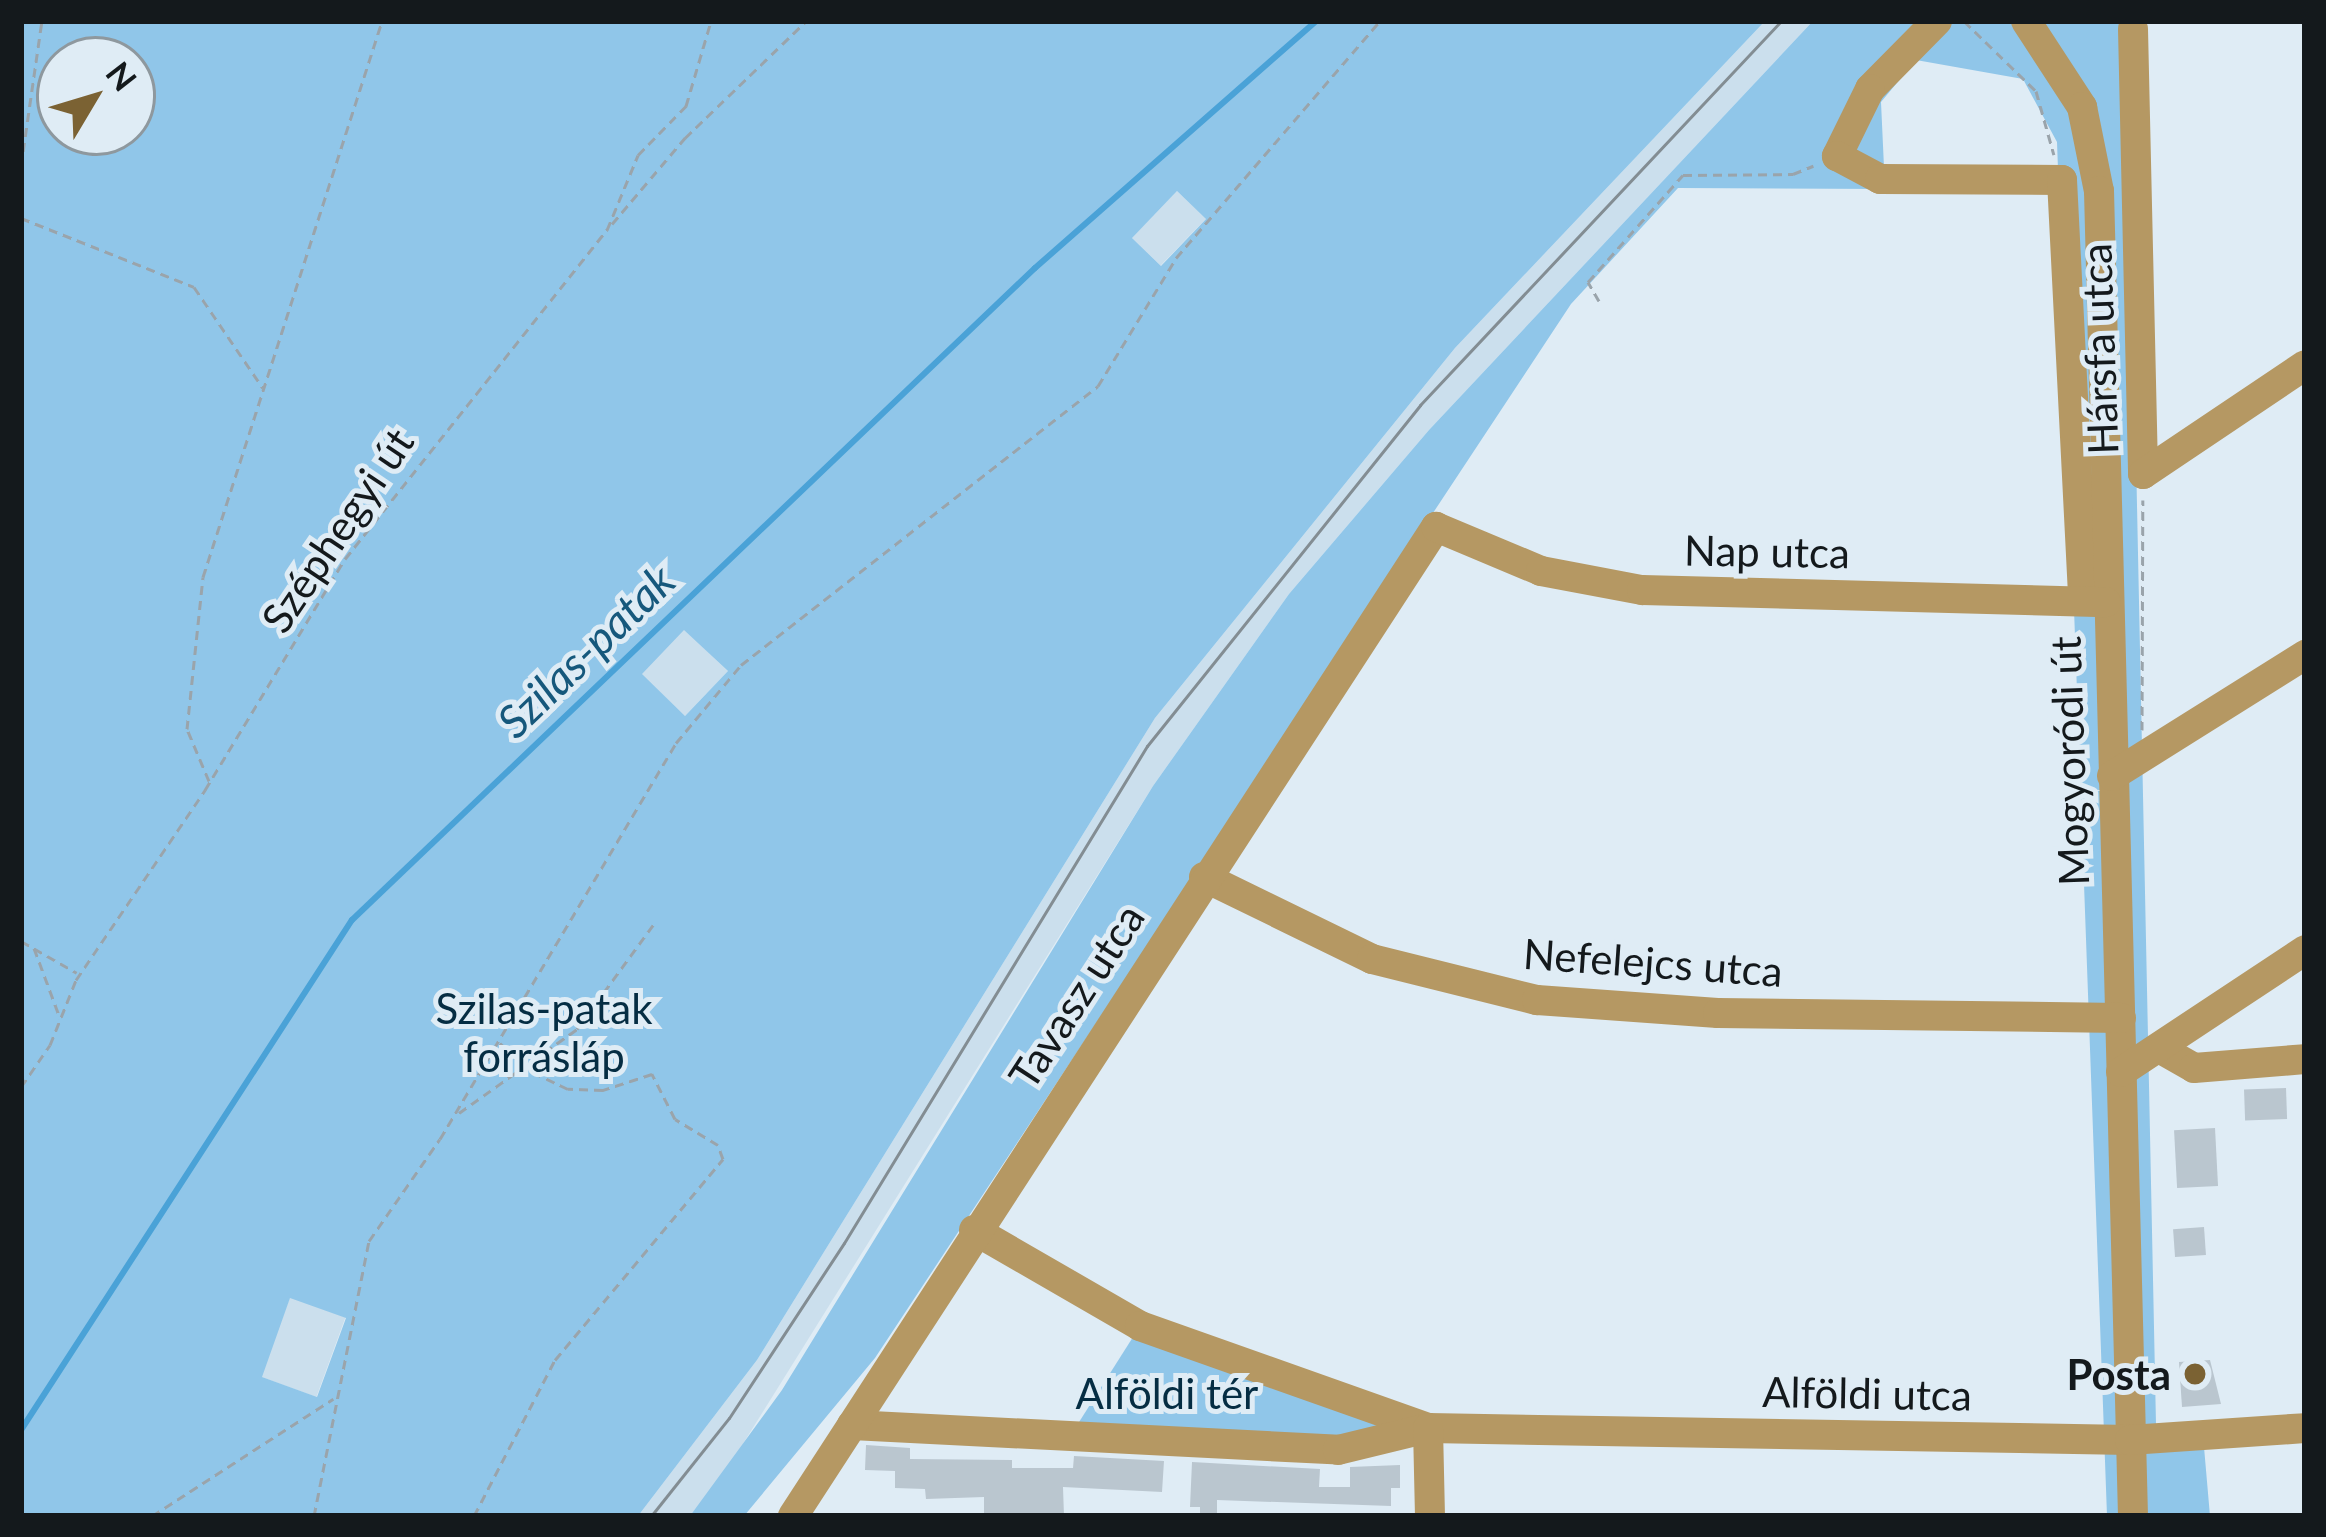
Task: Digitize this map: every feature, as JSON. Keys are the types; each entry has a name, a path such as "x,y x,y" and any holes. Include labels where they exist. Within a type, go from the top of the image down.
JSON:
{"street":[{"path":"1937,21 1870,89 1837,156 1880,179 2062,180"},
{"name":"Mogyoródi út","path":"2026,21 2071,82 2095,157 2094,601"},
{"name":"Hársfa utca","path":"2133,29 2143,474"},
{"name":"Mogyoródi út","path":"2062,180 2112,776 2133,1516"},
{"name":"Hársfa utca","path":"2143,474 2304,368"},
{"name":"Nap utca","path":"1436,527 1541,571 1642,590 2094,601"},
{"name":"Tavasz utca","path":"793,1516 974,1230 1436,527"},
{"path":"2112,776 2305,655"},
{"name":"Nefelejcs utca","path":"1204,877 1372,958 1537,1000 1695,1012 2121,1018"},
{"path":"2121,1072 2305,950"},
{"path":"2159,1048 2194,1068 2305,1059"},
{"name":"Alföldi utca","path":"974,1230 1140,1326 1428,1428"},
{"name":"Alföldi utca","path":"851,1425 1338,1450 1428,1428 2130,1440 2258,1422 2305,1428"},
{"path":"1428,1428 1430,1516"}],"path":[{"path":"21,166 42,21"},
{"path":"210,783 188,729 193,636 213,534 382,21"},
{"name":"Széphegyi út","path":"21,1087 80,974 210,783 345,559 607,230 638,155 686,106 711,21"},
{"path":"607,230 685,138 806,21"},
{"path":"314,1516 369,1241 454,1115 676,743 741,665 1097,386 1176,258 1381,21"},
{"path":"1964,21 2036,91 2062,180"},
{"path":"1599,301 1588,282 1683,175 1792,174 1837,156"},
{"path":"21,218 194,287 263,389"},
{"path":"2141,758 2143,474"},
{"path":"454,1115 528,1070 577,1029 653,925"},
{"path":"21,941 80,974"},
{"path":"34,948 60,1018"},
{"path":"474,1516 555,1360 723,1160 718,1145 675,1119 652,1074 603,1090 568,1089 528,1070 498,1041"},
{"path":"152,1516 335,1398"}],"shaded area":[{"path":"1765,21 1813,21 1429,430 1289,594 1153,786 721,1479 690,1516 638,1516 757,1360 1155,718 1455,348"},
{"path":"1177,191 1206,219 1161,266 1132,238"},
{"path":"684,629 728,671 685,716 641,674"},
{"path":"290,1297 345,1317 316,1397 261,1377"}],"green space":[{"name":"Szilas-patak forrásláp","path":"21,21 1765,21 1455,348 1155,718 757,1360 638,1516 21,1516","holes":["1177,191 1206,219 1161,266 1132,238","684,630 728,671 685,716 642,674","290,1298 346,1318 317,1397 262,1377"]},
{"path":"1813,21 2127,21 2156,1424 2202,1424 2210,1516 2107,1516 2057,142 2023,79 1916,60 1881,102 1885,189 1678,188 1571,304 875,1358 744,1516 690,1516 782,1390 1153,786 1289,594 1429,430"},
{"name":"Alföldi tér","path":"1140,1326 1428,1428 1338,1450 1067,1441"}],"building":[{"path":"2286,1088 2287,1119 2245,1120 2244,1089"},
{"path":"2215,1128 2218,1186 2177,1188 2174,1130"},
{"path":"2204,1227 2206,1255 2175,1257 2173,1229"},
{"name":"Posta","path":"2210,1360 2221,1404 2182,1407 2179,1362"},
{"path":"866,1445 910,1448 910,1459 1012,1460 1012,1468 1073,1468 1074,1456 1164,1461 1162,1492 1063,1487 1064,1516 984,1515 984,1497 926,1499 925,1489 895,1488 895,1471 865,1470"},
{"path":"1192,1462 1320,1469 1319,1487 1350,1487 1350,1467 1400,1465 1400,1488 1391,1488 1391,1506 1217,1500 1217,1516 1200,1516 1200,1507 1190,1507"}],"waterway":[{"name":"Szilas-patak","path":"21,1430 352,920 1035,268 1316,21"}],"tram line":[{"path":"651,1516 729,1418 844,1243 1147,746 1420,405 1781,21"}],"place":[{"name":"Posta","path":"2195,1374"}]}
